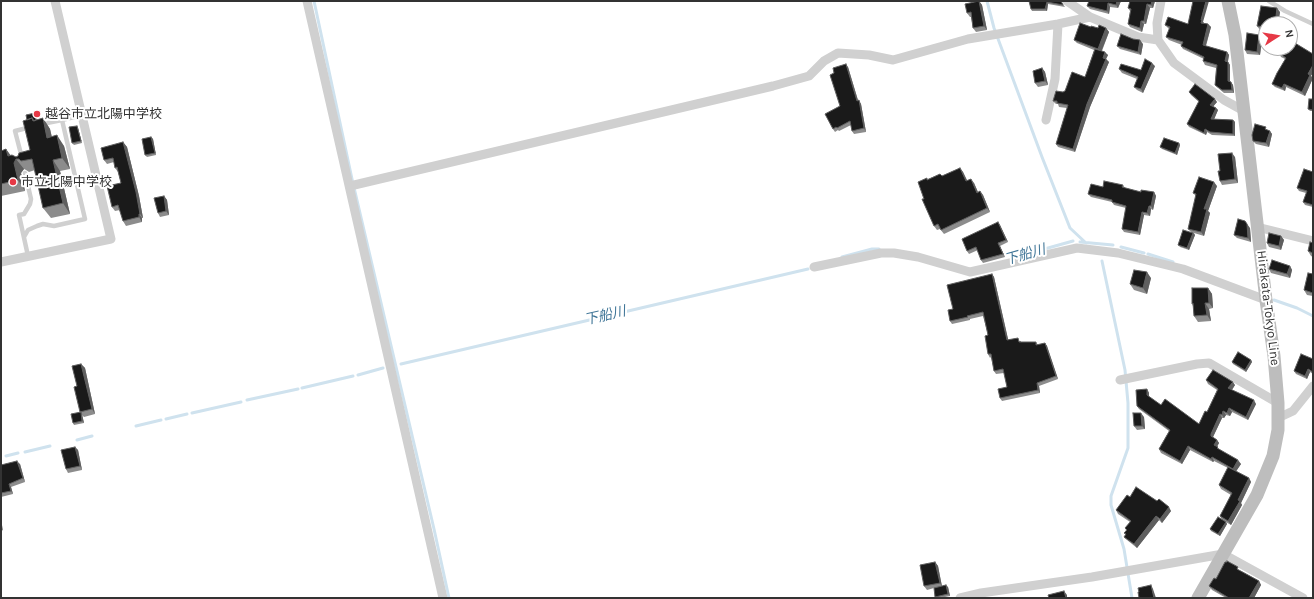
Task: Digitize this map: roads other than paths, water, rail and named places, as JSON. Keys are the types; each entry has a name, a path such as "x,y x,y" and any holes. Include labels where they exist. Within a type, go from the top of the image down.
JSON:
{"main road":[{"name":"Hirakata-Tokyo Line","path":"1198,598 1257,496 1273,456 1278,430 1278,403 1274,356 1257,227 1235,35 1228,1"}],"street":[{"path":"1,262 112,239 55,1"},
{"path":"307,1 443,598"},
{"path":"1067,1 1090,17 1138,37 1158,40"},
{"path":"1161,1 1158,23 1158,40 1174,62 1224,100 1244,111"},
{"path":"350,186 773,86 809,76 824,61 838,53 869,55 893,60 968,39 1058,24 1090,17"},
{"path":"1046,120 1055,79 1058,24"},
{"path":"1257,227 1313,241"},
{"path":"814,266 881,253 894,253 918,257 970,272 1077,248 1118,253 1183,269 1266,300"},
{"path":"1120,380 1197,364 1210,363 1278,403"},
{"path":"1278,418 1293,411 1313,386"},
{"path":"960,598 1223,554 1303,598"}],"lane":[{"path":"1269,1 1285,11 1313,24"},
{"path":"23,164 15,131 82,115"},
{"path":"24,237 28,230 43,224 54,226 85,219 62,120"},
{"path":"25,173 31,199 30,204 24,214 19,215 28,256"}],"waterway":[{"path":"314,1 352,179 449,598"},
{"path":"987,1 994,28 1070,228 1086,243"},
{"name":"下船川","path":"1016,257 1073,241"},
{"name":"下船川","path":"1080,242 1113,245"},
{"name":"下船川","path":"1121,247 1144,253"},
{"name":"下船川","path":"842,257 872,249 879,249"},
{"name":"下船川","path":"1148,254 1173,262"},
{"path":"1102,261 1125,370 1128,403 1128,448 1111,496 1111,505 1124,549 1132,598"},
{"name":"下船川","path":"401,364 808,269"},
{"name":"下船川","path":"1274,300 1297,308 1313,316"},
{"name":"下船川","path":"358,375 383,368"},
{"name":"下船川","path":"302,388 353,376"},
{"name":"下船川","path":"247,400 298,389"},
{"name":"下船川","path":"192,413 241,402"},
{"name":"下船川","path":"166,419 187,414"},
{"name":"下船川","path":"136,426 161,420"},
{"name":"下船川","path":"77,440 92,436"},
{"name":"下船川","path":"25,452 50,446"},
{"name":"下船川","path":"6,456 18,453"}],"place":[{"name":"越谷市立北陽中学校","path":"37,114"},
{"name":"市立北陽中学校","path":"13,182"}]}
